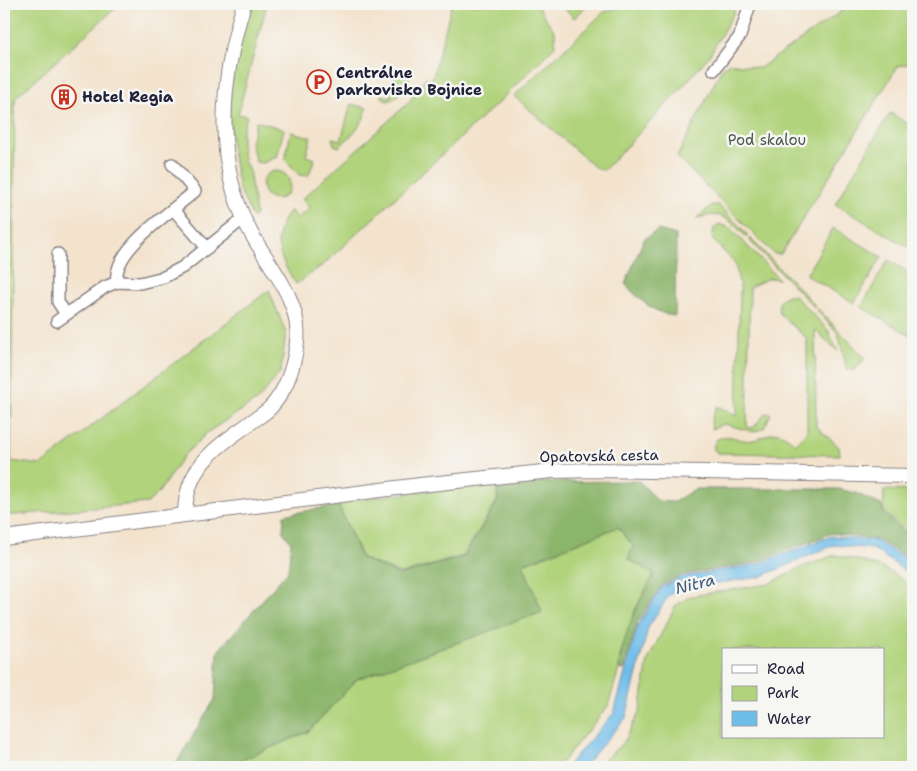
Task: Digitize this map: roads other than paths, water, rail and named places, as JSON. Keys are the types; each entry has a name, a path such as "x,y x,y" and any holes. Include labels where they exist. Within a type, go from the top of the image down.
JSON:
{"street":[{"path":"185,515 186,495 197,468 216,447 269,409 282,393 295,358 298,339 288,293 244,218 226,155 224,100 232,42 244,4"},
{"path":"714,70 740,36 750,4"},
{"path":"117,282 116,274 124,254 195,192 172,164"},
{"path":"174,210 207,248"},
{"path":"58,254 58,302 62,318 106,286 117,282 140,283 164,277 183,268 244,218"},
{"name":"Opatovská cesta","path":"4,538 552,471 598,470 913,476"}],"water":[{"name":"Nitra","path":"832,536 876,541 913,563 913,576 873,549 834,545 760,577 691,587 669,595 648,628 626,718 583,767 566,767 614,713 638,625 662,587 682,577 758,564"}],"place":[{"name":"Centrálne parkovisko Bojnice","path":"319,82"},
{"name":"Hotel Regia","path":"64,97"}],"park label":[{"name":"Pod skalou","path":"767,140"}]}
